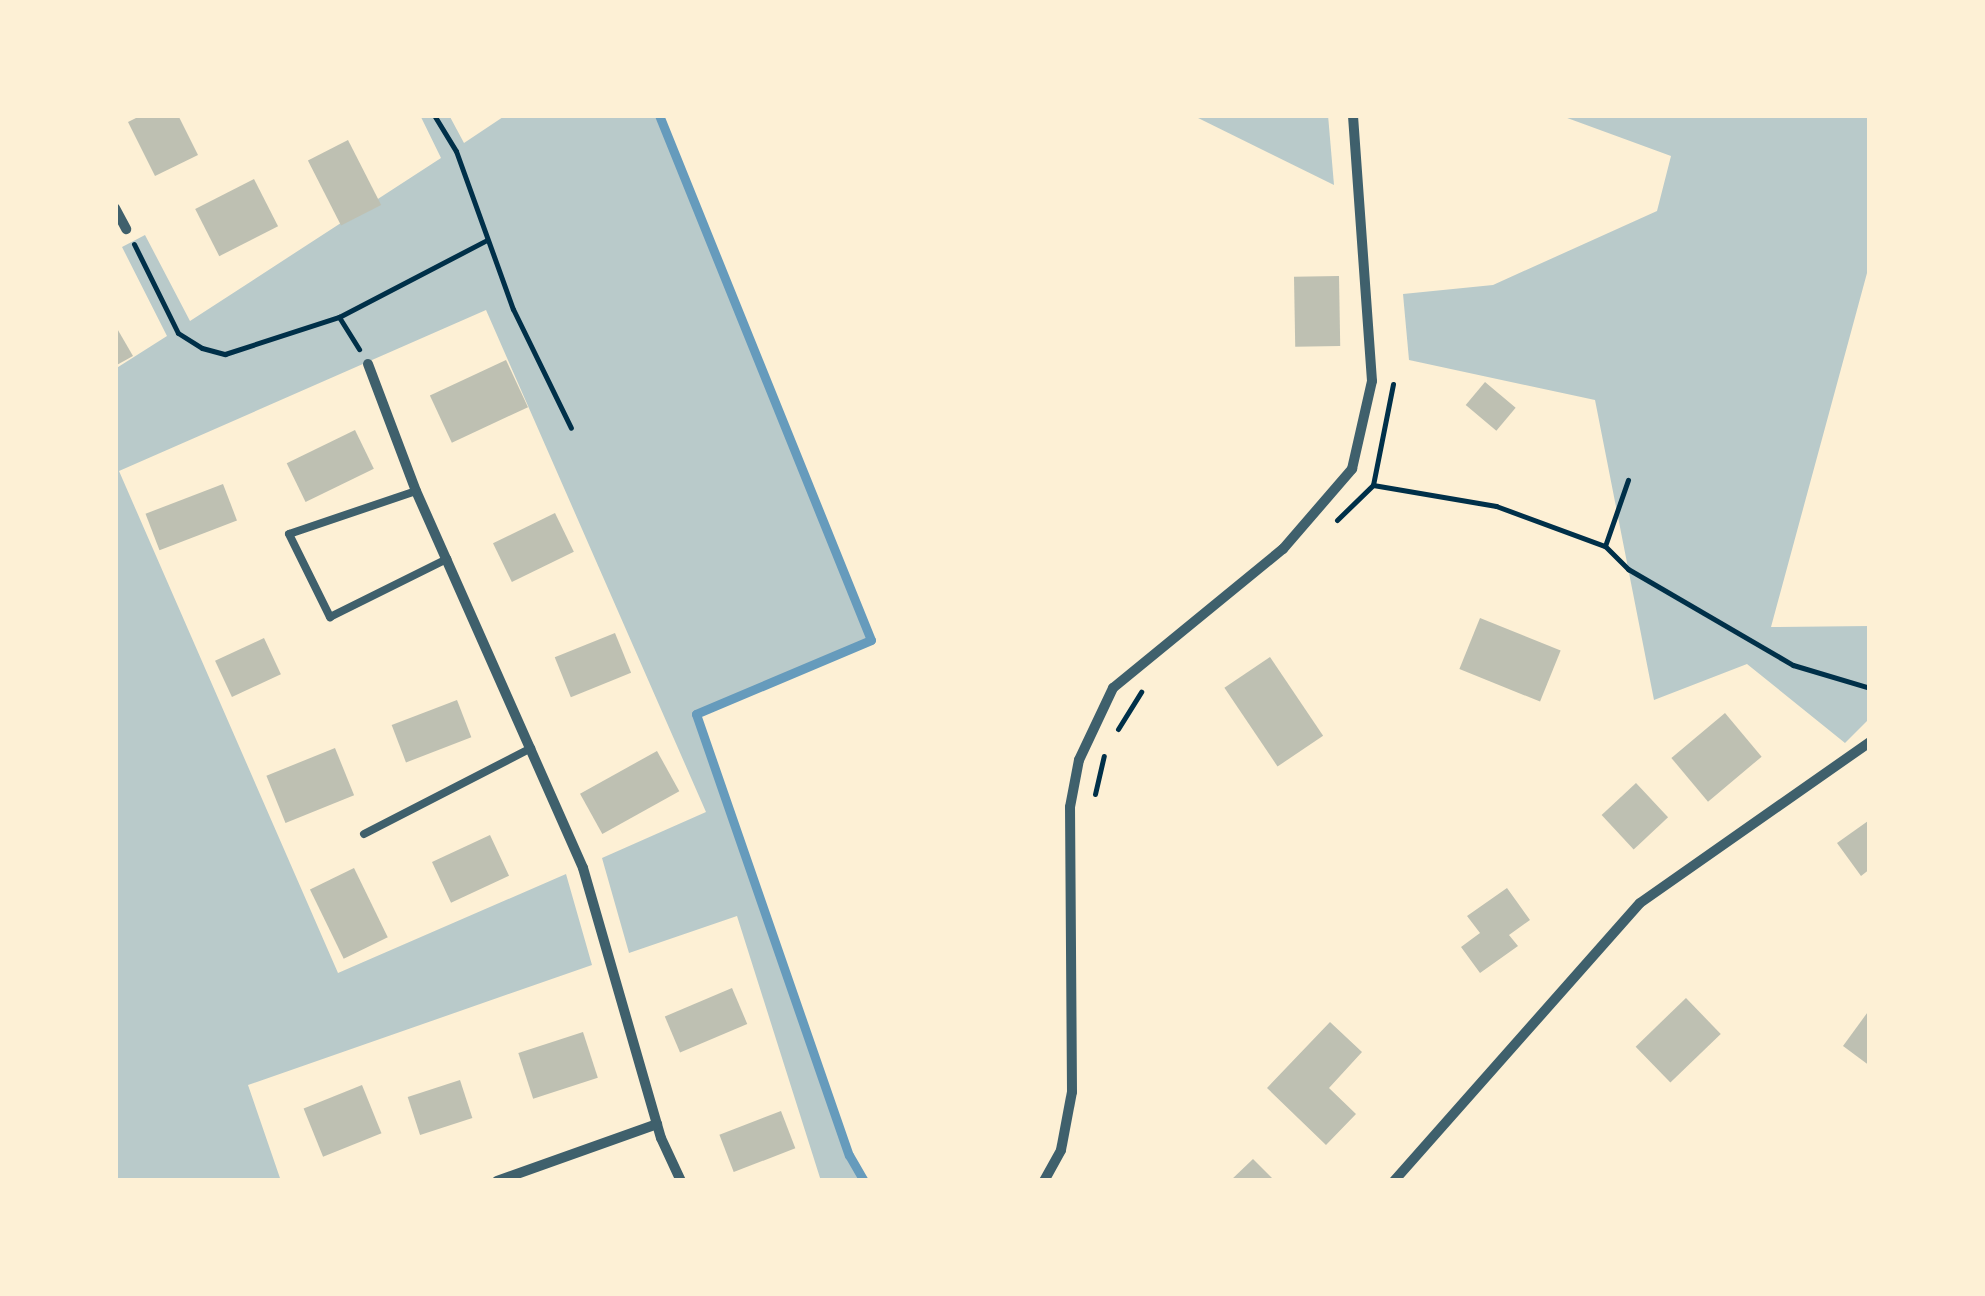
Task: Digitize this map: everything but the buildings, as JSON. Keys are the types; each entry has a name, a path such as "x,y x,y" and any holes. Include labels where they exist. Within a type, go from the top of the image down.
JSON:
{"street":[{"path":"1044,1181 1062,1150 1072,1092 1070,807 1078,760 1112,688 1283,550 1352,469 1372,381 1353,115"},
{"path":"115,208 126,229"},
{"path":"368,364 416,491 583,868 657,1124 681,1181"},
{"path":"1394,1181 1640,903 1870,742"},
{"path":"496,1181 657,1124"}],"lane":[{"path":"416,491 289,534 330,616 447,559"},
{"path":"364,834 531,748"}],"path":[{"path":"434,115 456,151 487,240 572,428"},
{"path":"126,229 178,332 202,348 225,354 338,316 487,240"},
{"path":"338,316 368,364"},
{"path":"1334,522 1372,485 1395,400 1391,364"},
{"path":"1605,546 1628,480"},
{"path":"1372,485 1496,506 1605,546 1628,568 1793,665 1870,688"},
{"path":"1116,732 1143,688"},
{"path":"1093,800 1106,746"}],"shaded area":[{"path":"420,115 449,115 464,143 506,115 659,115 871,640 696,714 849,1155 864,1181 821,1181 737,916 629,953 602,858 706,812 486,310 119,471 338,973 566,874 592,965 248,1085 281,1181 115,1181 115,369 167,336 122,247 145,235 190,321 441,158"},
{"path":"1192,115 1328,115 1334,185"},
{"path":"1559,115 1870,115 1870,262 1771,627 1870,626 1870,718 1845,743 1747,664 1654,700 1595,400 1409,360 1403,294 1493,285 1657,211 1671,156"}],"waterway":[{"path":"659,115 871,640 696,714 849,1155 864,1181"}]}
